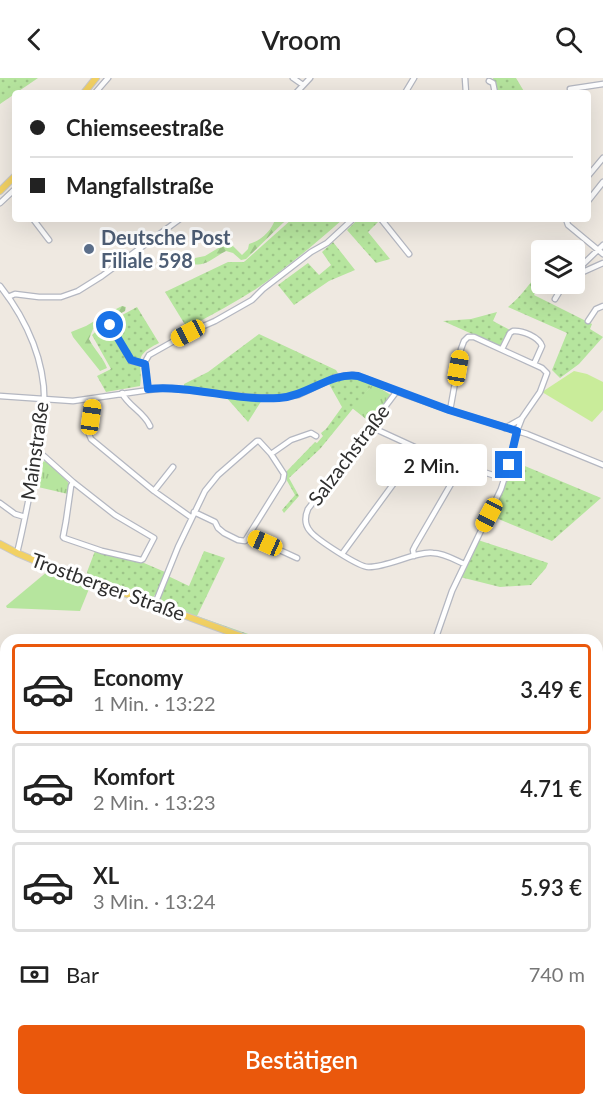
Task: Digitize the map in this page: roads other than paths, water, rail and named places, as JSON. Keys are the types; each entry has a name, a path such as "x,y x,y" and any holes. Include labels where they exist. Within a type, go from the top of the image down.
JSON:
{"main road":[{"path":"86,90 96,78"},
{"path":"0,190 12,179"},
{"name":"Trostberger Straße","path":"0,544 17,554 59,571 235,634"}],"street":[{"path":"98,90 108,78"},
{"path":"293,78 303,85"},
{"path":"299,90 310,78"},
{"path":"584,80 586,86"},
{"path":"489,81 493,83 494,90"},
{"path":"570,89 603,84"},
{"path":"591,172 603,158"},
{"path":"591,197 603,182"},
{"path":"35,222 49,240"},
{"path":"8,297 15,294 61,297 78,291 176,222"},
{"path":"148,389 145,364 151,353 252,300 262,289 311,252 327,243 350,222"},
{"path":"383,222 409,254"},
{"path":"566,222 602,249 587,261 592,268"},
{"path":"569,226 572,222"},
{"path":"585,270 603,262"},
{"name":"Mainstraße","path":"0,286 20,315 35,348 44,400 43,420 26,518 17,554"},
{"path":"555,299 558,294"},
{"path":"588,321 596,309 603,306"},
{"path":"110,325 131,360 145,364"},
{"path":"502,350 510,333 515,330 538,340 542,346 534,364"},
{"path":"437,634 464,564 505,479 517,431 522,418 540,392 547,376 545,370 474,337 468,337 461,349 449,410"},
{"path":"0,396 73,401 148,389 175,388 255,398 278,398 298,395 336,377 348,375 361,377 449,410 517,431 603,465"},
{"name":"Salzachstraße","path":"397,391 311,504 306,523 310,531 362,566 368,567 429,553 436,553 464,564"},
{"path":"122,393 124,398 147,418 150,426"},
{"path":"94,399 89,430 90,438 154,491 193,515 212,520 220,530 238,540 245,541 249,536 283,480 284,474 271,454 260,441 257,441 212,481 193,515 155,604"},
{"path":"505,428 522,418"},
{"path":"370,427 419,449 505,479"},
{"path":"271,454 294,438 311,433 316,436"},
{"path":"342,554 419,449"},
{"path":"37,453 44,456 115,516 154,538 141,561 102,551 63,537 73,482"},
{"path":"414,556 413,550 416,544 462,465"},
{"path":"154,491 173,467"},
{"path":"0,503 15,514 26,518"},
{"path":"249,536 297,558"}],"place":[{"name":"Deutsche Post Filiale 598","path":"89,249"}]}
